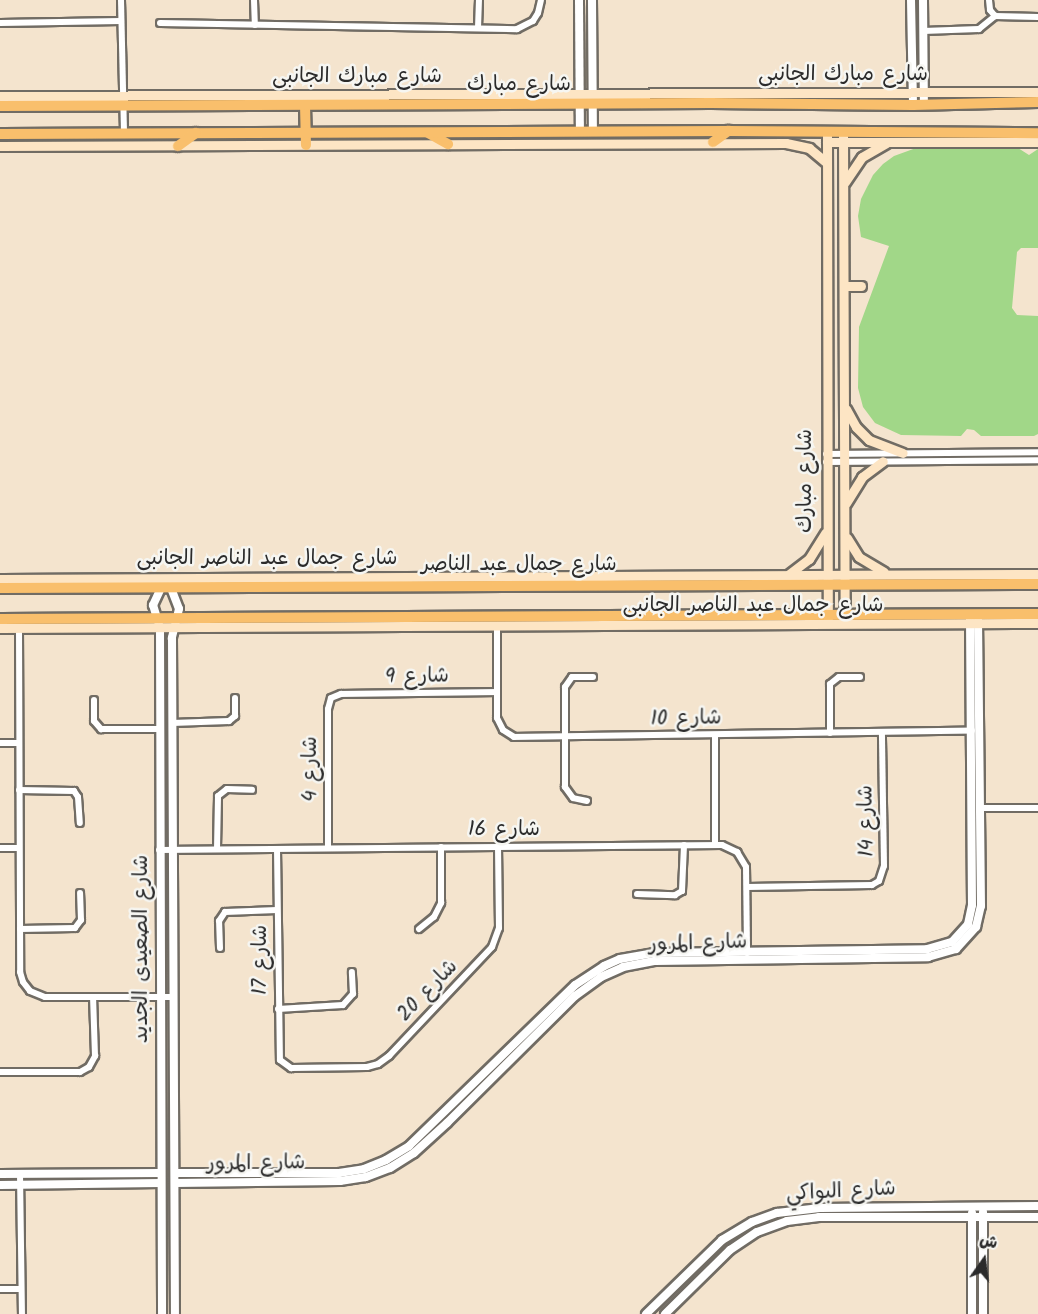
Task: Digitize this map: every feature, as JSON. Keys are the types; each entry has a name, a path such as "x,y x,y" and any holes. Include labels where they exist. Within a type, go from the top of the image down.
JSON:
{"main road":[{"name":"شارع مبارك الجانبى","path":"593,99 912,92 1038,92"},
{"name":"شارع مبارك الجانبى","path":"0,96 123,101 580,99"},
{"name":"شارع مبارك","path":"0,106 123,101 305,105 580,99 919,105 1038,102"},
{"path":"305,105 306,145"},
{"path":"712,142 728,130"},
{"path":"0,134 728,130 827,138 1032,137"},
{"path":"425,132 448,144"},
{"path":"178,146 196,133"},
{"name":"شارع مبارك","path":"844,137 845,614"},
{"path":"844,137 891,141 1032,137"},
{"name":"شارع مبارك","path":"827,138 826,531 828,619"},
{"path":"844,184 862,157 876,147 891,141"},
{"path":"0,146 794,143 816,152 827,163"},
{"path":"826,255 844,255"},
{"path":"844,286 861,286"},
{"path":"844,403 850,420 862,434 877,445 903,457"},
{"path":"844,508 856,484 883,460"},
{"path":"789,574 814,553 826,531"},
{"path":"844,532 859,557 876,569 895,574"},
{"name":"شارع جمال عبد الناصر الجانبى","path":"618,580 789,574 827,580"},
{"name":"شارع جمال عبد الناصر الجانبى","path":"845,580 895,574 951,580 1038,574"},
{"name":"شارع جمال عبد الناصر الجانبى","path":"0,579 283,582"},
{"name":"شارع جمال عبد الناصر","path":"0,588 166,588 283,582 529,580 951,580 1038,584"},
{"path":"0,619 68,623 177,623 828,619 845,614 974,619 1038,614"},
{"name":"شارع جمال عبد الناصر الجانبى","path":"177,623 497,626 828,619 974,619 1038,623"},
{"path":"0,628 68,623"}],"street":[{"path":"121,0 124,133"},
{"path":"254,0 255,25"},
{"path":"478,28 479,0"},
{"path":"160,23 517,28 526,26 538,13 541,0"},
{"path":"579,0 580,132"},
{"path":"592,0 593,132"},
{"path":"911,0 912,92 919,105"},
{"path":"919,105 924,92 923,0"},
{"path":"989,0 990,10 995,16"},
{"path":"912,32 979,29 995,16 1038,17"},
{"path":"0,23 122,21"},
{"path":"826,458 1038,452"},
{"path":"844,458 1038,460"},
{"name":"شارع الصعيدى الجديد","path":"162,1314 159,623 153,601 166,588 177,600 177,623 172,638 175,1314"},
{"name":"شارع المرور","path":"175,1183 340,1181 382,1171 406,1158 582,980 620,959 654,953 747,956 927,949 952,942 965,929 972,912 976,808 974,619"},
{"name":"شارع 10","path":"497,626 496,718 506,734 518,738 975,731"},
{"path":"19,628 20,972 27,989 40,996 174,997"},
{"path":"587,801 573,798 566,791 566,682 574,677 594,677"},
{"path":"830,733 831,682 839,677 860,677"},
{"name":"شارع 9","path":"337,694 497,692"},
{"name":"شارع 4","path":"328,848 328,706 337,694"},
{"path":"172,723 226,722 235,716 235,698"},
{"path":"94,700 94,721 101,729 160,729"},
{"name":"شارع 14","path":"747,887 872,885 879,881 884,871 882,733"},
{"path":"715,735 715,845"},
{"path":"0,743 19,743"},
{"path":"217,849 218,796 227,789 252,790"},
{"path":"19,790 74,791 78,797 80,823"},
{"path":"976,808 1038,808"},
{"path":"637,894 675,895 682,891 684,845"},
{"name":"شارع 16","path":"159,850 728,846 740,855 746,867 747,956"},
{"path":"419,929 434,917 441,903 441,847"},
{"name":"شارع 20","path":"288,1067 367,1067 378,1064 389,1056 495,943 499,928 498,847"},
{"path":"0,848 20,848"},
{"name":"شارع 17","path":"277,849 278,1053 280,1060 288,1067"},
{"path":"20,929 75,928 81,920 80,893"},
{"path":"220,948 219,921 225,912 277,910"},
{"path":"278,1009 343,1005 353,994 352,972"},
{"path":"0,1072 80,1072 89,1067 95,1052 93,997"},
{"name":"شارع المرور","path":"175,1173 357,1170 379,1164 402,1151 444,1120"},
{"path":"0,1174 161,1173"},
{"path":"21,1174 22,1314"},
{"path":"0,1185 161,1183"},
{"name":"شارع البواكي","path":"646,1314 722,1240 752,1222 777,1213 820,1208 1038,1206"},
{"path":"972,1207 972,1314"},
{"path":"983,1207 983,1314"},
{"name":"شارع البواكي","path":"665,1314 730,1250 772,1226 819,1217 1038,1217"},
{"path":"161,1241 175,1241"},
{"path":"0,1289 21,1289"}],"green space":[{"path":"916,148 1018,148 1029,155 1038,149 1038,248 1021,248 1017,252 1012,308 1017,315 1038,316 1038,434 1034,436 981,436 974,430 967,429 961,436 901,435 875,423 863,407 858,388 859,327 889,246 861,237 858,216 861,199 873,175 883,164 894,156"}]}
